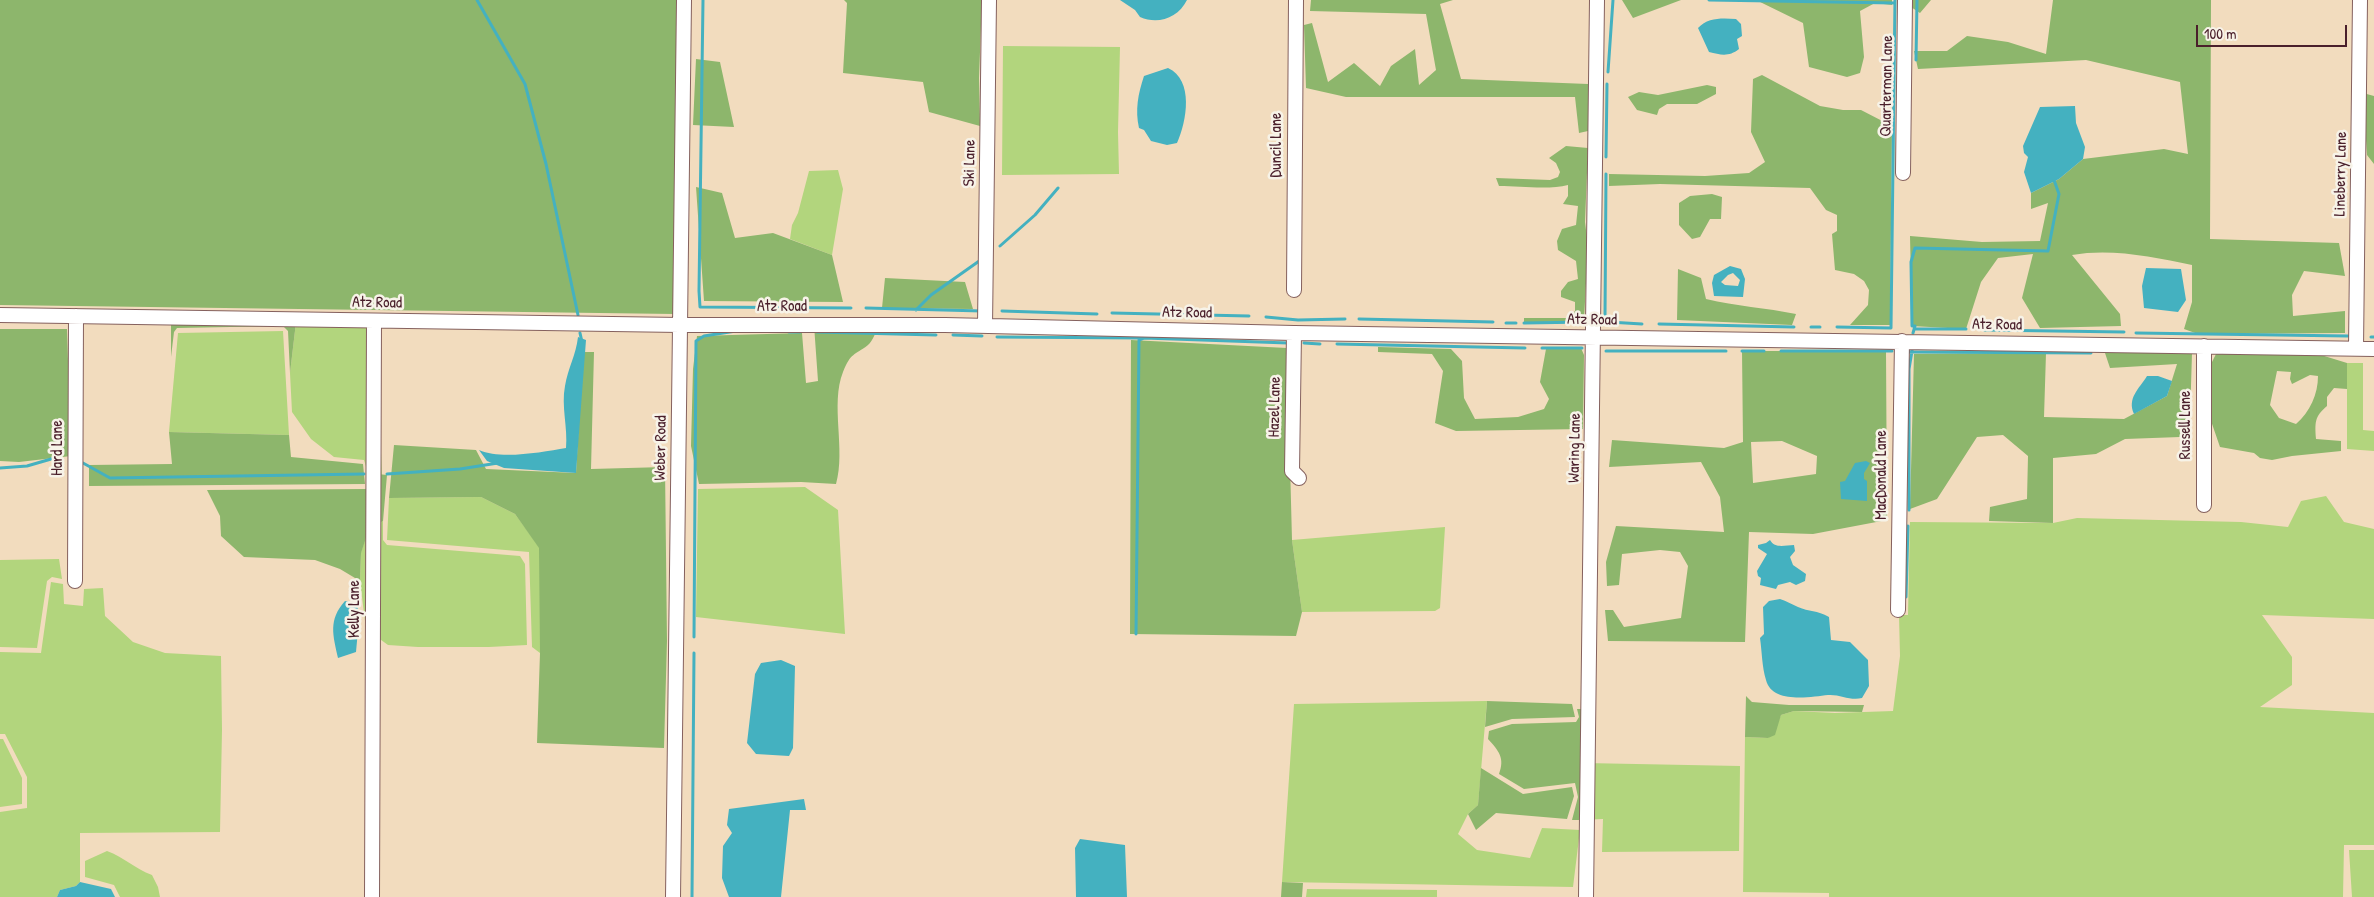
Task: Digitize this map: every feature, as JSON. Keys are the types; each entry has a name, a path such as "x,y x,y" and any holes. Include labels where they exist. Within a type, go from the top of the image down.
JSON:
{"street":[{"name":"Weber Road","path":"672,897 684,0"},
{"name":"Ski Lane","path":"985,326 989,0"},
{"name":"Duncil Lane","path":"1294,290 1296,0"},
{"name":"Waring Lane","path":"1586,897 1597,0"},
{"name":"Quarterman Lane","path":"1904,173 1905,0"},
{"name":"Lineberry Lane","path":"2356,348 2360,0"},
{"name":"Atz Road","path":"0,315 680,325 985,326 1594,338 2374,348"},
{"name":"Hard Lane","path":"75,581 76,316"},
{"name":"Kelly Lane","path":"372,897 374,321"},
{"name":"Hazel Lane","path":"1294,333 1292,471 1299,478"},
{"name":"MacDonald Lane","path":"1898,610 1902,341"},
{"name":"Russell Lane","path":"2204,346 2204,505"}],"green space":[{"path":"0,0 678,0 674,314 0,305"},
{"path":"844,0 982,0 979,78 980,126 929,112 923,82 843,73 847,3"},
{"path":"1311,0 1453,0 1440,4 1461,79 1588,84 1588,131 1579,133 1575,97 1346,97 1306,88 1304,25 1312,23 1328,82 1354,63 1380,86 1391,66 1415,49 1419,85 1436,70 1426,14 1310,11"},
{"path":"1622,0 1681,0 1633,18"},
{"path":"1756,0 1892,0 1892,5 1875,3 1860,11 1864,57 1860,73 1847,77 1809,67 1803,23"},
{"path":"1912,0 1931,0 1920,13 1911,7"},
{"path":"2053,0 2211,0 2210,239 2339,243 2345,276 2304,271 2292,295 2293,316 2345,311 2345,333 2198,334 2184,329 2192,302 2192,265 2148,256 2102,252 2072,255 2120,314 2121,326 2040,328 2022,298 2033,254 1998,258 1981,282 1966,329 1912,326 1910,236 1982,242 2040,241 2048,203 2031,209 2031,193 2059,179 2083,159 2164,149 2188,154 2180,82 2086,60 1918,69 1914,51 1947,51 1967,36 2008,42 2046,54"},
{"path":"1003,46 1120,47 1119,174 1002,175"},
{"path":"696,59 720,62 734,127 693,125"},
{"path":"1762,75 1820,106 1843,110 1861,110 1892,126 1890,325 1850,325 1868,305 1869,290 1864,281 1854,274 1835,270 1832,234 1837,231 1837,215 1826,210 1810,188 1660,184 1609,186 1609,174 1705,176 1749,173 1765,162 1751,132 1753,79"},
{"path":"1707,85 1716,87 1716,94 1697,104 1667,104 1659,109 1657,115 1637,110 1628,97 1639,92 1658,95"},
{"path":"2363,93 2374,96 2374,164 2367,155"},
{"path":"1566,146 1588,148 1585,222 1588,246 1584,320 1524,323 1524,318 1567,318 1575,311 1575,302 1561,297 1561,291 1568,282 1578,279 1576,261 1558,250 1557,241 1562,229 1576,225 1578,206 1563,204 1568,196 1568,185 1543,188 1499,186 1496,178 1550,180 1558,177 1560,172 1556,163 1549,158"},
{"path":"838,170 843,189 832,255 790,239 792,225 798,213 809,171"},
{"path":"696,187 722,193 735,238 773,233 832,255 843,302 704,301"},
{"path":"1712,194 1722,197 1721,219 1710,219 1700,237 1692,239 1679,225 1679,203 1690,196"},
{"path":"1678,269 1701,278 1706,299 1796,314 1792,325 1677,320"},
{"path":"885,278 965,282 973,309 882,308"},
{"path":"171,312 297,314 290,373 288,331 283,326 177,328 174,332 171,357"},
{"path":"297,314 375,315 382,475 368,473 364,460 334,457 311,439 292,412 290,373"},
{"path":"814,325 879,325 870,343 848,361 839,385 839,470 836,484 801,482 699,484 691,446 693,369 697,336 802,333 806,383 818,381"},
{"path":"0,329 67,329 71,456 19,462 0,461"},
{"path":"283,331 289,435 169,432 178,333"},
{"path":"1131,340 1287,348 1292,540 1302,612 1296,636 1130,634"},
{"path":"1378,347 1451,349 1462,361 1464,398 1475,419 1518,417 1544,409 1549,399 1540,382 1546,349 1581,348 1584,355 1583,429 1456,431 1435,423 1443,371 1432,354 1378,352"},
{"path":"1742,351 1886,351 1887,520 1813,534 1749,532 1745,642 1608,641 1605,610 1613,610 1624,627 1681,618 1688,566 1680,552 1660,550 1622,554 1619,585 1607,586 1606,562 1616,526 1724,532 1720,497 1701,462 1609,467 1612,440 1724,448 1743,442","holes":["1782,441 1817,456 1816,474 1753,483 1751,442"]},
{"path":"583,352 594,352 591,469 665,467 667,641 664,748 537,743 540,653 539,548 515,514 481,497 389,498 394,445 476,450 486,469 576,473"},
{"path":"2260,352 2321,355 2347,363 2347,389 2334,388 2327,397 2327,406 2318,417 2316,424 2316,439 2341,441 2341,451 2272,460 2260,458 2254,453 2220,447 2210,418 2212,362 2216,354","holes":["2277,371 2291,372 2290,379 2292,384 2310,375 2318,376 2317,389 2312,402 2296,424 2279,418 2270,405"]},
{"path":"2046,353 2044,417 2124,419 2167,396 2177,364 2110,368 2105,353 2192,353 2190,419 2180,437 2125,439 2096,454 2053,458 2053,523 1989,521 1990,507 2027,499 2028,456 2003,435 1977,437 1937,499 1910,509 1914,354"},
{"path":"2347,363 2363,363 2363,430 2374,431 2374,451 2347,449"},
{"path":"169,432 289,435 291,457 363,464 365,484 89,486 89,465 172,464"},
{"path":"368,473 387,475 383,521 369,529 361,553 360,581 340,569 315,560 244,557 221,536 220,516 207,490 365,489 368,488"},
{"path":"805,487 838,510 845,634 696,617 698,489"},
{"path":"2326,496 2344,522 2374,529 2374,619 2262,615 2292,657 2292,685 2260,707 2374,713 2374,845 2344,845 2343,897 1829,897 1829,893 1743,892 1745,737 1768,738 1776,727 1781,715 1794,711 1835,713 1893,711 1900,656 1899,615 1908,615 1910,522 2053,523 2077,518 2241,522 2288,527 2301,501"},
{"path":"481,497 515,514 540,548 540,653 532,647 529,552 387,540 389,498"},
{"path":"383,521 383,540 387,545 520,556 525,564 527,645 418,647 388,645 366,629 360,581 361,552 369,528"},
{"path":"1445,527 1440,608 1435,611 1302,612 1292,540"},
{"path":"59,559 62,579 52,577 47,581 37,648 0,647 0,560"},
{"path":"51,582 63,584 64,604 83,606 84,589 103,588 105,616 133,642 165,653 221,656 220,832 80,833 80,882 76,886 60,890 57,897 0,897 0,812 27,808 27,777 5,734 0,734 0,652 41,653"},
{"path":"1746,696 1752,702 1789,705 1864,705 1862,712 1794,711 1781,715 1775,735 1768,738 1745,737"},
{"path":"1487,701 1478,805 1468,814 1458,834 1477,850 1530,858 1542,828 1580,830 1573,887 1282,882 1294,704"},
{"path":"1487,701 1572,704 1575,717 1512,719 1485,727"},
{"path":"1577,709 1584,709 1580,820 1572,820 1578,797 1575,783 1524,789 1499,774 1501,768 1500,755 1488,739 1489,731 1512,724 1576,722 1579,717"},
{"path":"0,739 3,739 22,778 22,804 0,807"},
{"path":"1584,763 1740,766 1739,851 1602,852 1603,819 1580,820"},
{"path":"1481,768 1523,794 1572,787 1574,796 1567,819 1496,813 1476,830 1468,814 1478,805"},
{"path":"2349,850 2374,850 2374,897 2352,897"},
{"path":"107,851 152,875 158,887 160,897 120,897 114,885 85,877 85,861"},
{"path":"1282,882 1303,883 1302,897 1281,897"},
{"path":"1307,889 1437,890 1437,897 1306,897"}],"water":[{"path":"1120,0 1187,0 1173,15 1160,20 1154,20 1140,17 1135,10"},
{"path":"1736,19 1741,24 1742,36 1737,39 1739,49 1725,55 1709,52 1698,28 1711,20"},
{"path":"1168,68 1182,82 1186,102 1181,134 1177,143 1167,145 1151,141 1144,130 1139,128 1137,108 1144,76"},
{"path":"2075,106 2076,123 2085,147 2083,159 2059,179 2031,193 2024,172 2028,157 2024,153 2023,146 2040,107"},
{"path":"1730,266 1741,269 1745,279 1743,297 1714,296 1712,283 1714,275","holes":["1733,273 1740,280 1738,286 1725,285 1721,282"]},
{"path":"2146,268 2181,269 2186,300 2178,312 2144,308 2142,286"},
{"path":"578,337 586,340 576,473 504,468 487,461 479,450 488,453 510,455 566,448 564,394 566,379 576,350"},
{"path":"2147,376 2158,376 2172,381 2167,396 2134,414 2132,408 2133,398"},
{"path":"1866,461 1870,463 1864,473 1864,479 1867,481 1867,501 1841,499 1840,482 1845,481 1855,463"},
{"path":"1770,540 1777,546 1794,545 1795,551 1790,557 1793,565 1806,574 1805,581 1796,585 1790,582 1778,585 1776,589 1760,585 1761,578 1758,576 1757,571 1767,554 1758,548 1758,545"},
{"path":"1780,599 1802,609 1821,613 1829,617 1831,640 1850,642 1868,660 1869,686 1862,698 1853,699 1832,695 1792,697 1776,693 1770,688 1764,670 1760,638 1764,634 1763,607 1769,601"},
{"path":"345,601 357,604 359,619 356,652 338,658 333,628 336,615"},
{"path":"781,660 795,666 793,748 789,756 756,754 747,743 755,674 761,663"},
{"path":"804,799 806,810 790,810 781,897 729,897 722,878 723,846 732,833 727,825 729,809"},
{"path":"1080,839 1125,845 1127,897 1076,897 1075,848"},
{"path":"80,882 111,889 115,897 57,897 60,890 76,886"}],"waterway":[{"path":"477,0 525,84 546,164 578,315"},
{"path":"703,0 700,307 851,308"},
{"path":"1608,72 1613,0"},
{"path":"1709,0 1895,3"},
{"path":"1837,327 1891,328 1895,0"},
{"path":"1916,60 1917,0"},
{"path":"1606,157 1607,84"},
{"path":"1606,174 1605,317 1609,322 1642,324"},
{"path":"1913,333 1915,326 1912,326 1911,262 1915,248 2048,251 2059,194 2054,180"},
{"path":"1000,246 1035,215 1058,188"},
{"path":"916,310 931,295 982,259"},
{"path":"866,308 982,311"},
{"path":"1002,311 1097,314"},
{"path":"1112,313 1249,316"},
{"path":"1266,317 1298,320 1345,319"},
{"path":"1359,319 1493,322"},
{"path":"1528,323 1524,323 1588,322"},
{"path":"1506,323 1516,323"},
{"path":"1659,324 1794,327"},
{"path":"1811,327 1820,327"},
{"path":"1914,329 1966,329"},
{"path":"1984,330 2124,332"},
{"path":"694,637 696,341 704,336 736,331"},
{"path":"789,332 800,332"},
{"path":"817,332 936,335"},
{"path":"580,333 582,342"},
{"path":"2136,333 2348,336"},
{"path":"953,335 982,336"},
{"path":"997,337 1144,338 1288,343"},
{"path":"1136,634 1139,340 1144,338"},
{"path":"1304,343 1320,344"},
{"path":"1337,344 1525,348"},
{"path":"1542,348 1582,348"},
{"path":"1606,351 1726,351"},
{"path":"1742,351 1764,351"},
{"path":"1781,351 1892,351"},
{"path":"1909,510 1909,369 1912,351"},
{"path":"1909,352 2091,353"},
{"path":"0,468 27,466 58,457"},
{"path":"83,463 110,478 364,474"},
{"path":"387,474 460,469 498,463"},
{"path":"1906,597 1908,526"},
{"path":"692,897 694,653"}]}
